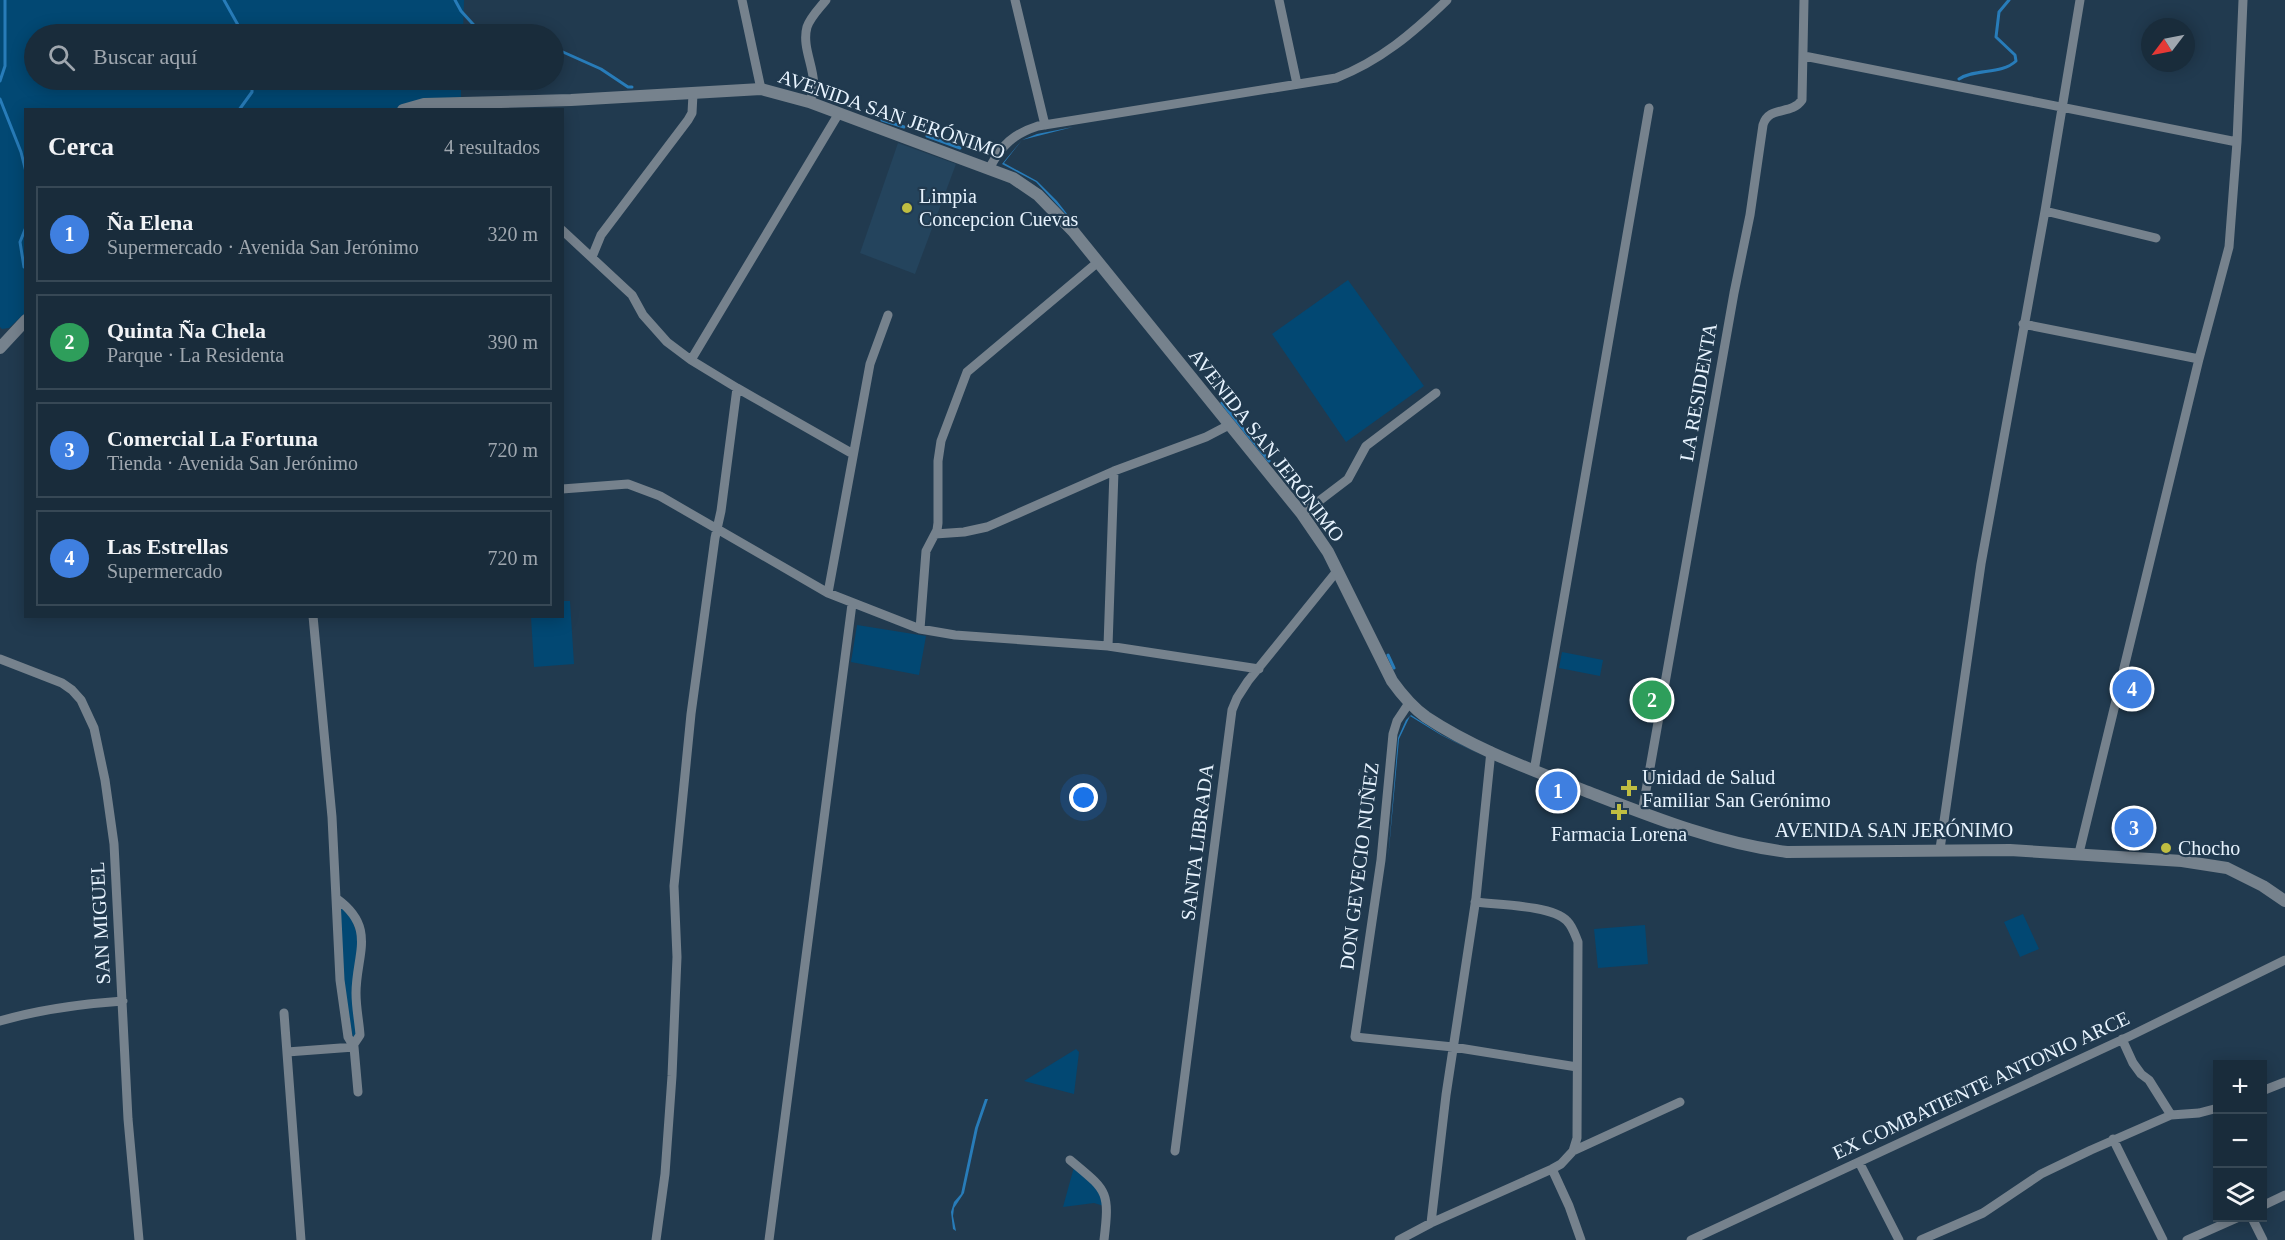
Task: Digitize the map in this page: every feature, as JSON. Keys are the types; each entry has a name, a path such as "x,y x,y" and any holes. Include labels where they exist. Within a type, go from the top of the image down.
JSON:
{"street":[{"path":"742,0 761,89"},
{"path":"809,102 815,87 806,34 814,12 826,0"},
{"path":"1015,0 1045,125"},
{"path":"1279,0 1297,84"},
{"path":"990,167 1009,139 1029,129 1336,78 1369,62 1416,31 1447,0"},
{"name":"LA RESIDENTA","path":"1642,813 1734,293 1750,215 1763,125 1770,113 1792,109 1802,100 1804,0"},
{"path":"1940,849 1981,564 2045,211 2080,0"},
{"path":"2079,853 2199,359 2229,247 2237,142 2243,0"},
{"path":"1804,57 2237,142"},
{"name":"AVENIDA SAN JERÓNIMO","path":"410,108 424,104 693,94 761,89 809,102 1014,177 1038,195 1073,231 1302,514 1328,552 1392,681 1409,703 1426,717 1534,771 1642,813 1725,841 1777,851 1858,852 1940,849 2079,853 2182,861 2227,868 2263,886 2285,901"},
{"path":"592,257 601,235 688,120 692,113 693,94"},
{"path":"1534,771 1649,108"},
{"path":"691,360 839,113"},
{"path":"2045,211 2156,238"},
{"path":"564,232 632,295 644,315 667,342 691,360 737,388 853,454"},
{"path":"920,629 926,551 938,523 938,461 941,441 967,372 976,362 1098,262"},
{"path":"828,593 870,364 888,315"},
{"path":"0,348 24,322"},
{"path":"2023,324 2199,359"},
{"path":"656,1240 665,1174 672,1064 677,957 674,886 691,714 737,388"},
{"path":"1302,514 1348,479 1366,446 1436,393"},
{"path":"935,534 964,532 987,527 1114,471 1206,437 1229,424"},
{"path":"1108,646 1114,471"},
{"path":"564,489 628,484 660,496 828,593 920,629 955,634 1108,646 1259,669"},
{"name":"SANTA LIBRADA","path":"1175,1151 1232,711 1237,698 1337,571"},
{"path":"769,1240 852,604"},
{"path":"313,618 332,817 340,980 348,1036 354,1046 358,1092"},
{"name":"SAN MIGUEL","path":"0,659 62,683 81,700 89,715 105,780 114,844 128,1119 139,1240"},
{"name":"DON GEVECIO NUÑEZ","path":"1409,703 1397,721 1393,734 1381,860 1355,1037 1453,1047"},
{"path":"1431,1223 1453,1047 1475,902 1491,751"},
{"path":"337,899 350,911 362,938 356,992 360,1035 354,1046"},
{"path":"1399,1240 1431,1223 1552,1169 1568,1158 1577,1138 1578,942 1569,922 1553,912 1475,902"},
{"name":"EX COMBATIENTE ANTONIO ARCE","path":"1691,1240 2122,1040 2285,960"},
{"path":"0,1021 40,1010 77,1004 123,1001"},
{"path":"284,1013 301,1240"},
{"path":"2122,1040 2133,1063 2154,1087 2171,1115"},
{"path":"287,1052 354,1046"},
{"path":"1453,1047 1577,1067"},
{"path":"2267,1088 2285,1082"},
{"path":"1573,1151 1680,1102"},
{"path":"1921,1240 1983,1213 2041,1174 2114,1139 2171,1115 2199,1113 2213,1109"},
{"path":"2114,1139 2163,1240"},
{"path":"1070,1160 1097,1183 1107,1199 1104,1240"},
{"path":"1859,1162 1899,1240"},
{"path":"1552,1169 1581,1240"},
{"path":"2267,1204 2285,1195"},
{"path":"2187,1240 2228,1222"},
{"path":"2254,1222 2263,1240"}],"shaded area":[{"path":"0,0 464,0 463,24 24,24 24,90 461,90 461,100 407,103 398,108 24,108 24,314 9,328 0,327"},
{"path":"1073,127 1022,140 1037,134"},
{"path":"1022,140 1004,163 1037,181 1075,224 1036,182 1002,164"},
{"name":"Limpia Concepcion Cuevas","path":"898,143 956,164 915,274 860,253"},
{"path":"1348,280 1424,386 1346,442 1272,334"},
{"path":"564,601 570,601 574,664 534,667 531,618 564,618"},
{"path":"857,625 926,636 919,675 851,662"},
{"path":"1562,652 1603,660 1600,676 1559,668"},
{"path":"1411,715 1442,735 1483,756 1441,735"},
{"path":"1410,716 1399,739 1388,860 1398,738"},
{"path":"340,905 352,920 359,939 357,1034 353,1038 344,987"},
{"path":"2023,914 2039,949 2020,957 2004,922"},
{"path":"1645,925 1648,964 1598,968 1594,929"},
{"path":"1076,1049 1079,1052 1074,1094 1024,1081"},
{"path":"985,1099 988,1099 978,1128 964,1193 954,1208 956,1231 953,1229 951,1212 954,1202 961,1194 975,1128"},
{"path":"1074,1167 1100,1192 1104,1206 1094,1203 1063,1207"}],"waterway":[{"path":"0,81 5,66 5,0"},
{"path":"224,0 237,24"},
{"path":"455,0 473,24"},
{"path":"1959,79 2003,68 2016,61 2015,55 1996,37 1999,12 2009,0"},
{"path":"564,52 601,69 628,87 632,87"},
{"path":"240,108 252,90"},
{"path":"0,99 24,164"},
{"path":"882,120 904,127"},
{"path":"927,136 960,148"},
{"path":"24,232 20,242 24,267"},
{"path":"1222,403 1269,461"},
{"path":"1388,655 1394,668"}],"place":[{"name":"Limpia Concepcion Cuevas","path":"907,208"},
{"name":"Las Estrellas","path":"2132,689"},
{"name":"Quinta Ña Chela","path":"1652,700"},
{"name":"Unidad de Salud Familiar San Gerónimo","path":"1629,788"},
{"name":"Ña Elena","path":"1558,791"},
{"name":"Farmacia Lorena","path":"1619,812"},
{"name":"Comercial La Fortuna","path":"2134,828"},
{"name":"Chocho","path":"2166,848"}]}
